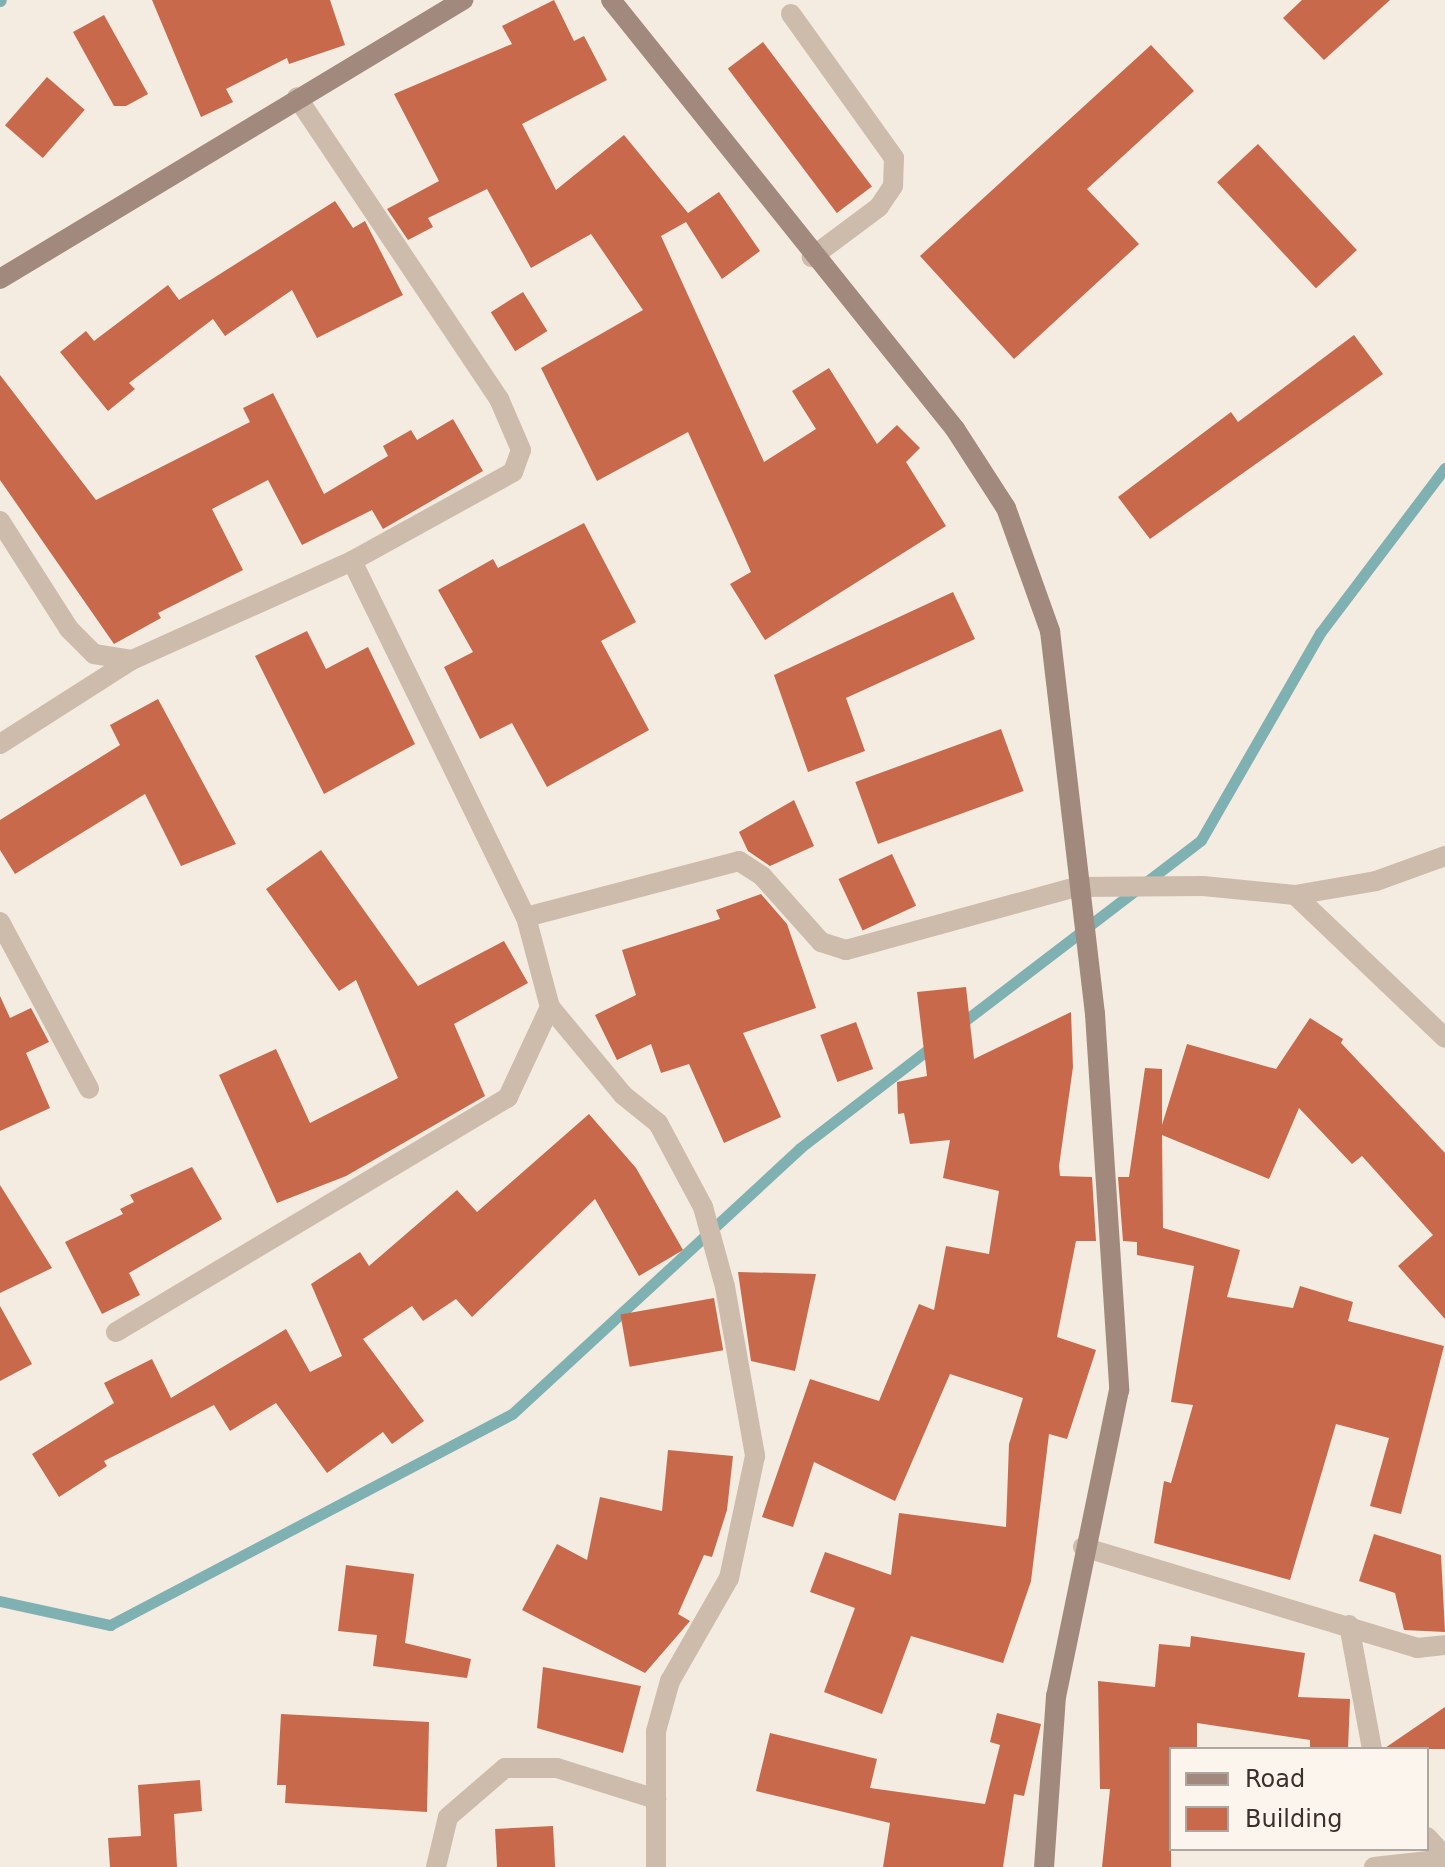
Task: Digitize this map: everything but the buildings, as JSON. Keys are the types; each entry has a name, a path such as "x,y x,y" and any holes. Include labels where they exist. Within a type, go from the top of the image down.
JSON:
{"main road":[{"path":"0,279 297,97 463,0"},
{"path":"611,0 812,257 955,429 1006,508 1050,631 1077,887 1095,1014 1119,1390 1083,1547 1056,1696 1044,1867"}],"street":[{"path":"791,14 894,158 893,186 879,207 812,257"},
{"path":"0,744 132,660 352,561 513,472 521,450 499,399 297,97"},
{"path":"0,521 69,629 94,654 132,660"},
{"path":"352,561 526,917 550,1007 623,1095 658,1123 703,1207 725,1287 755,1456 729,1578 670,1681 656,1731 656,1867"},
{"path":"526,917 739,861 762,876 821,942 846,950 1077,887 1203,886 1295,895 1376,881 1445,856"},
{"path":"1295,895 1445,1038"},
{"path":"0,922 89,1089"},
{"path":"116,1332 508,1097 550,1007"},
{"path":"1083,1547 1417,1648 1445,1645"},
{"path":"1349,1625 1372,1747"},
{"path":"436,1867 448,1817 505,1768 557,1768 656,1799"},
{"path":"1429,1839 1445,1858"},
{"path":"1374,1867 1445,1858"}],"waterway":[{"path":"958,1026 1201,840 1320,633 1445,468"},
{"path":"0,1601 110,1625 512,1414 800,1148 935,1044"}]}
